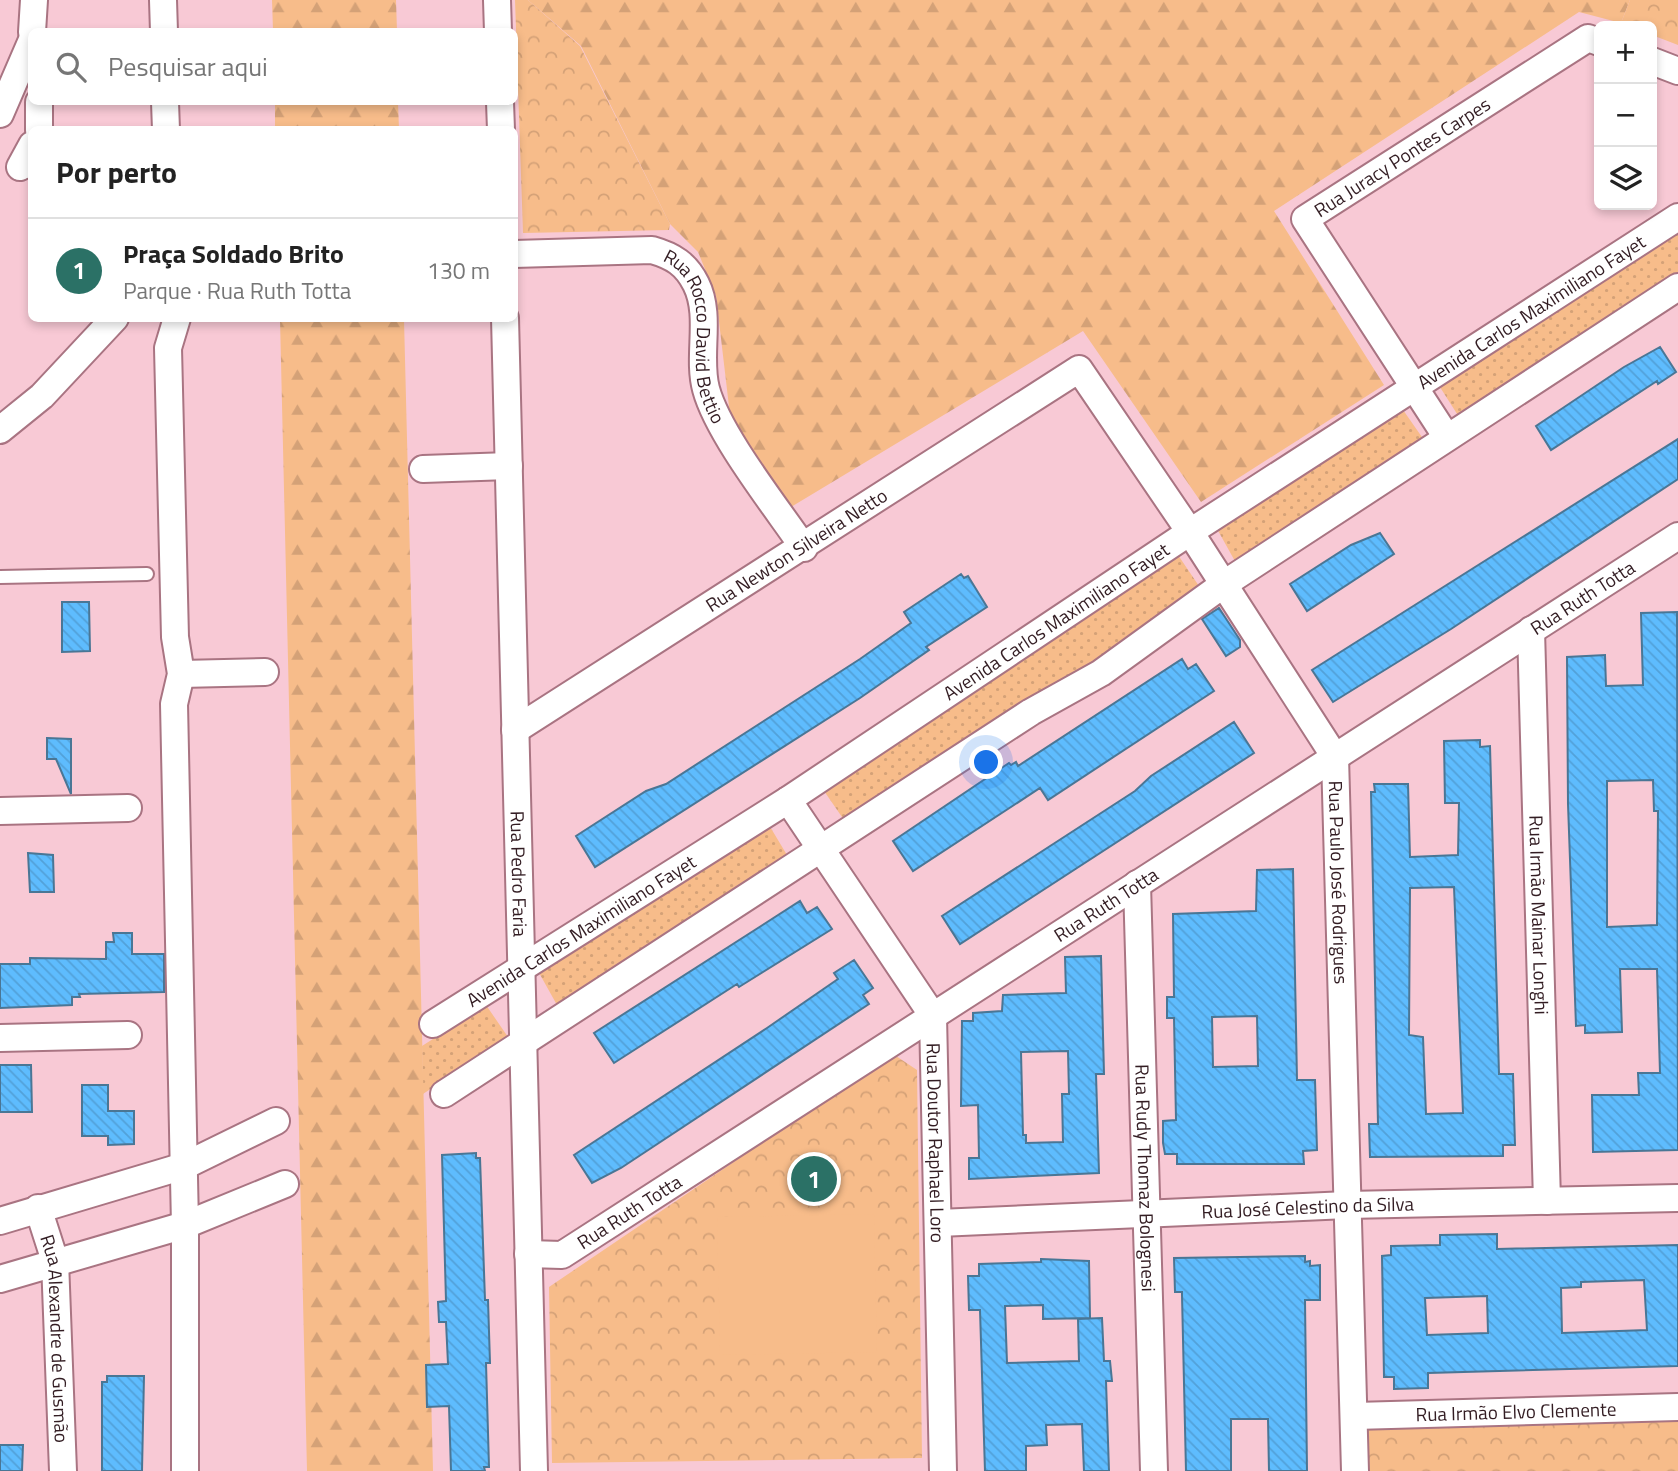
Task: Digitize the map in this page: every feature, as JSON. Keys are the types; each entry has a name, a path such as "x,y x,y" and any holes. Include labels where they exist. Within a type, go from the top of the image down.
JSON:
{"street":[{"path":"32,28 34,0"},
{"path":"163,0 164,28"},
{"path":"498,0 498,28"},
{"name":"Rua Juracy Pontes Carpes","path":"1414,387 1305,219 1588,38 1594,41"},
{"path":"0,114 28,53"},
{"path":"1657,63 1678,71"},
{"path":"39,105 39,126"},
{"path":"165,105 166,126"},
{"path":"500,105 500,126"},
{"name":"Avenida Carlos Maximiliano Fayet","path":"433,1024 789,800 1190,532 1678,217"},
{"name":"Rua Rocco David Bettio","path":"518,254 652,250 673,256 689,271 703,304 705,388 715,415 804,548"},
{"path":"444,1094 1031,712 1101,673 1224,584 1446,436 1678,287"},
{"path":"0,430 42,396 111,322"},
{"path":"176,322 167,348 175,636 181,674 174,704 185,1225 185,1471"},
{"name":"Rua Pedro Faria","path":"505,322 534,1471"},
{"name":"Rua Newton Silveira Netto","path":"515,730 804,548 1079,369"},
{"name":"Rua Paulo José Rodrigues","path":"1079,369 1190,532 1335,757 1356,1471"},
{"path":"1414,387 1446,436"},
{"path":"423,469 509,466"},
{"name":"Rua Ruth Totta","path":"528,1254 562,1255 1678,536"},
{"name":"Rua Irmão Mainar Longhi","path":"1531,630 1548,1201"},
{"path":"181,674 265,672"},
{"name":"Rua Doutor Raphael Loro","path":"789,800 819,849 933,1016 943,1471"},
{"path":"0,811 128,808"},
{"name":"Rua Rudy Thomaz Bolognesi","path":"1137,884 1154,1471"},
{"path":"0,1038 128,1035"},
{"path":"0,1220 184,1166 276,1121"},
{"path":"0,1279 185,1225 285,1184"},
{"name":"Rua José Celestino da Silva","path":"939,1223 1347,1205 1678,1198"},
{"name":"Rua Alexandre de Gusmão","path":"37,1208 55,1261 63,1471"},
{"name":"Rua Irmão Elvo Clemente","path":"1355,1416 1678,1408"}],"lane":[{"path":"0,577 147,573"}],"green space":[{"path":"272,0 396,0 397,28 273,28"},
{"path":"515,0 528,0 580,46 670,224 669,230 523,233"},
{"path":"528,0 1630,0 1622,21 1579,12 1274,211 1384,385 1201,502 1083,331 791,507 730,415 716,296 698,252 670,224 581,46"},
{"path":"1630,0 1678,0 1678,45 1657,37 1657,21 1622,21"},
{"path":"275,105 398,105 399,126 275,126"},
{"path":"1678,228 1678,277 1459,417 1438,384"},
{"path":"280,322 404,322 433,1471 307,1471"},
{"path":"1401,407 1424,440 1236,563 1216,527"},
{"path":"1178,555 1201,589 1098,664 844,820 822,788"},
{"path":"769,825 787,855 557,1005 538,971"},
{"path":"486,1005 508,1037 423,1094 422,1046"},
{"path":"893,1054 917,1070 922,1458 552,1463 549,1287"},
{"path":"874,1214 877,1352 720,1355 717,1217"},
{"path":"1678,1421 1678,1471 1367,1471 1366,1430"}],"building":[{"path":"1660,347 1676,372 1658,384 1657,381 1551,450 1536,426 1624,367"},
{"path":"1678,439 1678,479 1451,629 1333,702 1312,670"},
{"path":"1380,533 1394,554 1307,611 1290,584 1351,545"},
{"path":"961,574 964,578 968,576 987,607 926,647 929,650 860,698 595,867 576,836 646,791 666,784 860,659 911,623 904,612"},
{"path":"62,602 89,602 90,651 62,652"},
{"path":"1219,608 1240,640 1240,647 1226,656 1202,619"},
{"path":"1677,612 1678,1150 1593,1152 1592,1095 1639,1095 1638,1073 1660,1073 1657,969 1620,969 1622,1032 1585,1033 1585,1025 1576,1026 1568,804 1567,657 1605,655 1606,686 1643,685 1641,613","holes":["1653,780 1654,811 1658,811 1657,925 1607,927 1607,781"]},
{"path":"1182,659 1188,669 1196,664 1214,691 1048,800 1040,788 913,871 893,841 1009,763 1011,765 1016,762 1018,766"},
{"path":"1234,722 1254,753 960,944 942,916 1135,791 1151,776"},
{"path":"47,738 71,739 71,794 56,759 47,759"},
{"path":"1480,740 1480,747 1490,746 1499,1074 1513,1074 1515,1145 1503,1145 1503,1156 1370,1157 1369,1124 1378,1124 1371,792 1375,792 1374,784 1408,784 1410,857 1458,855 1459,803 1445,803 1444,741","holes":["1454,887 1463,1113 1426,1114 1423,1037 1409,1035 1410,888"]},
{"path":"28,853 53,855 54,892 30,892"},
{"path":"1293,869 1297,1080 1315,1080 1317,1150 1303,1151 1304,1164 1177,1164 1177,1154 1165,1154 1163,1143 1163,1121 1176,1120 1174,1018 1167,1018 1167,997 1174,997 1173,914 1256,911 1257,870","holes":["1257,1016 1258,1066 1213,1067 1212,1017"]},
{"path":"800,901 807,913 817,907 832,929 739,987 737,984 614,1063 594,1033"},
{"path":"113,933 132,933 132,954 164,954 164,992 79,994 80,997 72,997 72,1005 0,1008 0,964 30,964 30,958 106,959 106,942 114,942"},
{"path":"1101,956 1104,1074 1096,1074 1099,1173 969,1179 969,1158 979,1158 978,1105 961,1106 962,1021 973,1021 973,1013 1002,1011 1003,995 1066,993 1065,957","holes":["1068,1051 1069,1094 1062,1094 1063,1142 1026,1143 1026,1135 1023,1135 1021,1052"]},
{"path":"854,960 873,988 863,995 869,1004 621,1168 592,1183 574,1155 838,979 834,973"},
{"path":"0,1065 31,1065 32,1112 0,1112"},
{"path":"82,1085 108,1085 108,1111 134,1111 134,1144 108,1145 108,1136 82,1136"},
{"path":"476,1153 476,1158 480,1158 485,1300 488,1300 490,1363 486,1363 489,1467 484,1467 485,1471 451,1471 449,1406 427,1407 426,1365 448,1364 446,1322 439,1322 438,1302 446,1301 442,1155"},
{"path":"1497,1234 1497,1249 1678,1245 1678,1366 1428,1373 1428,1388 1394,1389 1394,1377 1384,1377 1382,1256 1391,1255 1391,1246 1440,1245 1440,1235","holes":["1644,1280 1647,1330 1562,1333 1561,1288 1581,1287 1581,1282","1487,1296 1488,1333 1427,1335 1425,1298"]},
{"path":"1305,1256 1305,1262 1310,1261 1310,1266 1320,1265 1320,1300 1305,1300 1307,1471 1269,1471 1268,1419 1231,1419 1231,1471 1186,1471 1182,1292 1175,1292 1174,1258"},
{"path":"1041,1259 1089,1261 1090,1318 1043,1319 1043,1305 1005,1306 1007,1363 1079,1361 1078,1319 1102,1318 1104,1361 1110,1361 1112,1381 1106,1381 1109,1471 1084,1471 1082,1424 1046,1425 1047,1445 1026,1446 1026,1471 985,1471 980,1310 969,1310 968,1276 979,1276 979,1264 1041,1262"},
{"path":"107,1376 144,1376 142,1471 102,1471 102,1382 107,1382"},
{"path":"0,1445 23,1445 22,1471 0,1471"}],"place":[{"name":"Praça Soldado Brito","path":"814,1179"}]}
